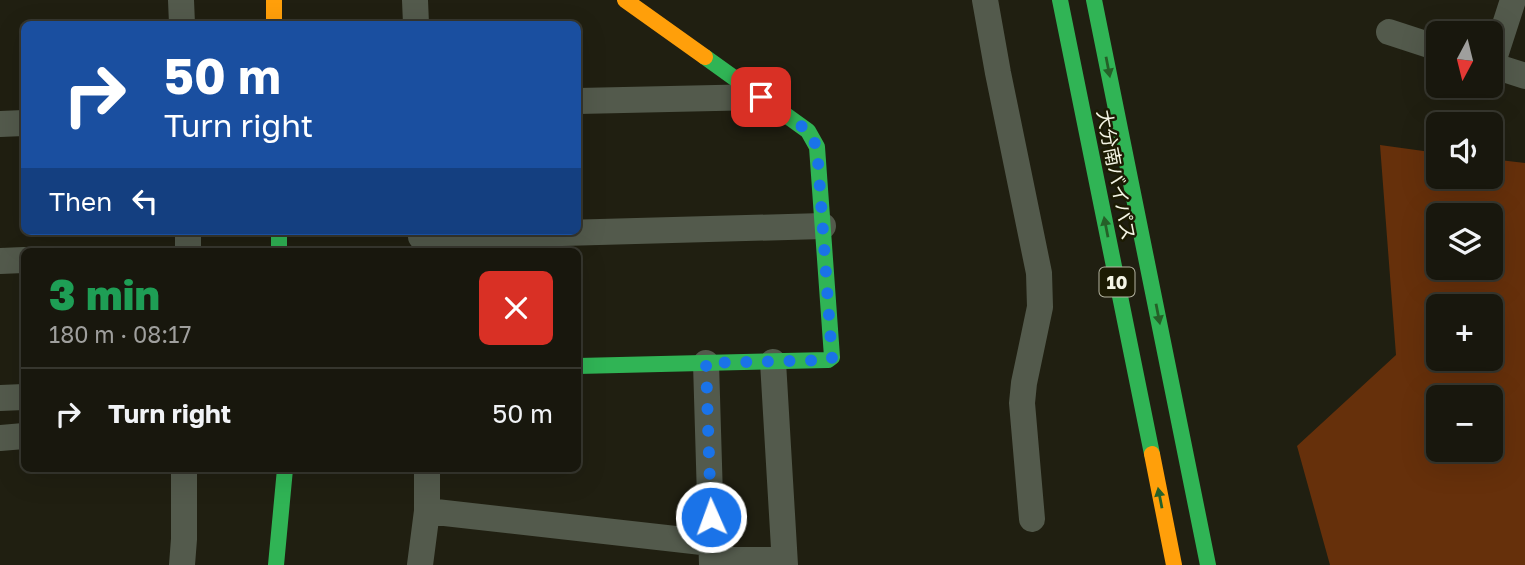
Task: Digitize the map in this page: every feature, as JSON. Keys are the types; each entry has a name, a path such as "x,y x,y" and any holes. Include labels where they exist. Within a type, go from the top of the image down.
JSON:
{"main road":[{"path":"274,0 274,21"},
{"path":"581,366 773,362 832,358 817,147 814,138 808,131 625,0"},
{"name":"大分南バイパス","path":"1060,0 1174,565"},
{"name":"大分南バイパス","path":"1094,0 1208,565"},
{"path":"276,565 285,472"}],"street":[{"path":"181,0 182,21"},
{"path":"415,0 416,21"},
{"path":"985,0 1039,273 1040,307 1022,403 1031,519"},
{"path":"1503,30 1513,0"},
{"path":"1389,32 1426,44"},
{"path":"1503,69 1525,76"},
{"path":"581,101 761,97"},
{"path":"0,124 21,123"},
{"path":"581,234 823,226"},
{"path":"421,240 565,235"},
{"path":"0,261 21,260"},
{"path":"427,511 712,556 784,562 773,362"},
{"path":"706,363 712,556"},
{"path":"0,398 21,397"},
{"path":"0,438 21,436"},
{"path":"182,565 184,472"},
{"path":"420,565 427,511 427,472"}],"shaded area":[{"path":"1380,145 1426,151 1426,189 1503,189 1503,160 1525,163 1525,565 1330,565 1297,446 1396,355"}],"traffic: fast":[{"path":"1060,0 1152,454"},
{"path":"1094,0 1208,565"},
{"path":"581,366 828,360 832,357 817,147 808,131 705,57"},
{"path":"279,235 279,248"},
{"path":"276,565 285,472"}],"traffic: slow":[{"path":"274,0 274,21"},
{"path":"625,0 705,57"},
{"path":"1152,454 1174,565"}],"route":[{"path":"711,517 706,363 832,358 817,147 808,131 761,97"}]}
